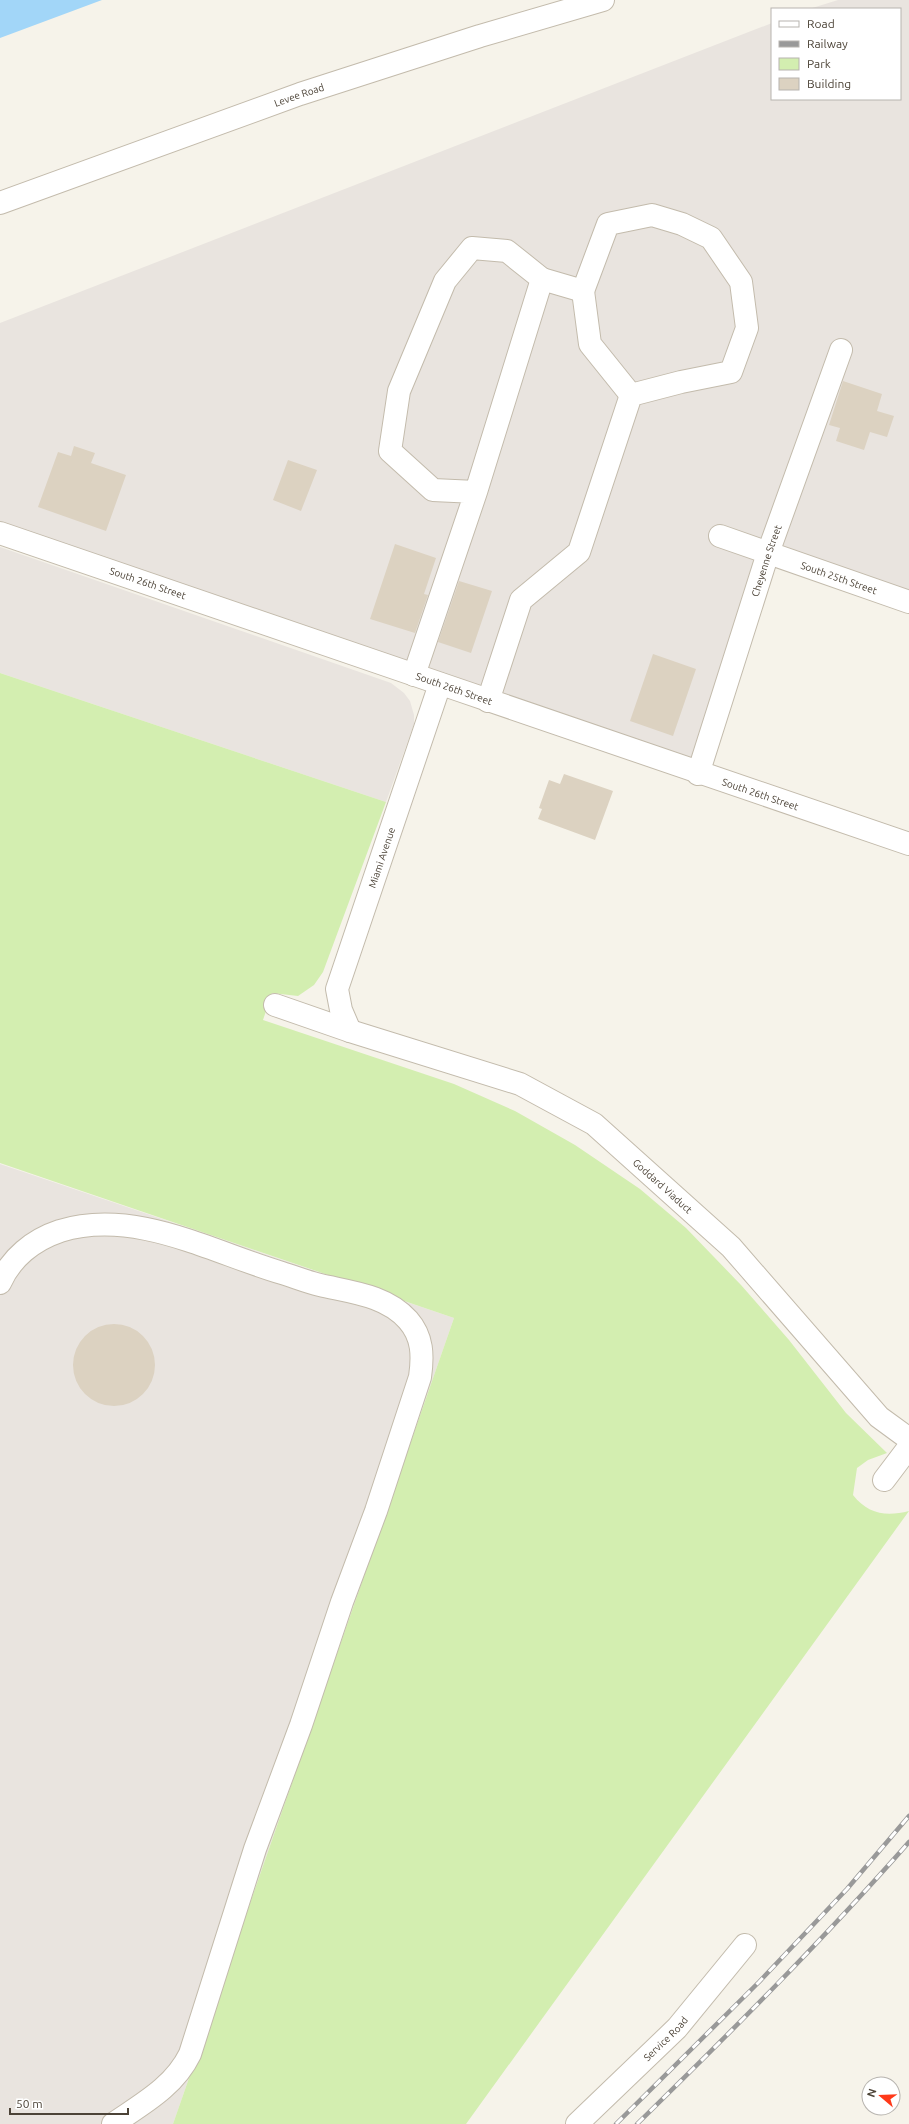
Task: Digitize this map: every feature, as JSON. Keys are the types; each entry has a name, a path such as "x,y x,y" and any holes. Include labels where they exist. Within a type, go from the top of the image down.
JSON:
{"street":[{"name":"Levee Road","path":"0,203 300,94 480,36 603,0"},
{"path":"652,215 682,224 711,238 741,282 746,328 731,372 681,382 631,395 590,344 583,291 608,224 652,215"},
{"path":"476,492 433,490 390,451 399,391 445,281 472,248 507,251 542,279 583,291"},
{"path":"414,675 476,492 542,279"},
{"name":"Cheyenne Street","path":"698,774 768,552 841,350"},
{"path":"488,701 521,600 579,552 631,395"},
{"name":"South 26th Street","path":"0,533 188,596 698,774 909,844"},
{"name":"South 25th Street","path":"720,536 909,602"},
{"name":"Miami Avenue","path":"350,1031 341,1010 337,989 440,684"},
{"name":"Goddard Viaduct","path":"275,1005 350,1031 520,1084 594,1124 731,1247 879,1417 909,1439"},
{"path":"0,1283 21,1252 44,1236 71,1228 99,1224 128,1226 167,1234 268,1269 318,1284 362,1294 381,1301 396,1310 408,1320 416,1330 421,1346 422,1360 420,1377 376,1510 301,1725 255,1849 190,2054 175,2078 163,2090 113,2124"},
{"path":"884,1480 909,1447"},
{"name":"Service Road","path":"577,2124 677,2028 745,1945"}],"shaded area":[{"path":"838,0 909,0 909,595 765,544 692,756 686,760 0,521 0,323 771,23 771,100 901,100 901,8 812,8"},
{"path":"0,547 391,683 404,693 410,701 414,715 414,724 386,802 0,673"},
{"path":"0,1164 454,1318 173,2124 0,2124"}],"green space":[{"path":"0,673 386,802 323,972 314,985 298,996 272,993 263,1020 454,1084 515,1111 575,1145 640,1189 686,1228 741,1285 789,1340 846,1413 887,1453 868,1460 857,1468 853,1495 871,1510 885,1514 909,1511 466,2124 173,2124 454,1318 0,1163"}],"water":[{"path":"0,0 102,0 0,38"}],"building":[{"path":"843,381 882,394 877,411 894,416 887,437 870,432 864,450 836,441 840,428 829,425"},
{"path":"74,446 95,453 91,463 126,475 106,531 38,507 58,452 71,456"},
{"path":"288,460 317,470 301,511 273,500"},
{"path":"395,544 436,558 424,594 428,595 415,633 370,619"},
{"path":"459,581 492,591 471,653 438,642"},
{"path":"653,654 696,669 673,736 630,721"},
{"path":"564,774 613,791 595,840 538,819 542,809 539,808 549,780 560,784"},
{"path":"106,1324 122,1324 137,1330 149,1342 155,1357 155,1373 149,1388 137,1400 122,1406 106,1406 91,1400 79,1388 73,1373 73,1357 79,1342 91,1330"}],"railway":[{"path":"616,2124 759,1982 847,1889 909,1816"},
{"path":"637,2124 776,1985 909,1842"}]}
